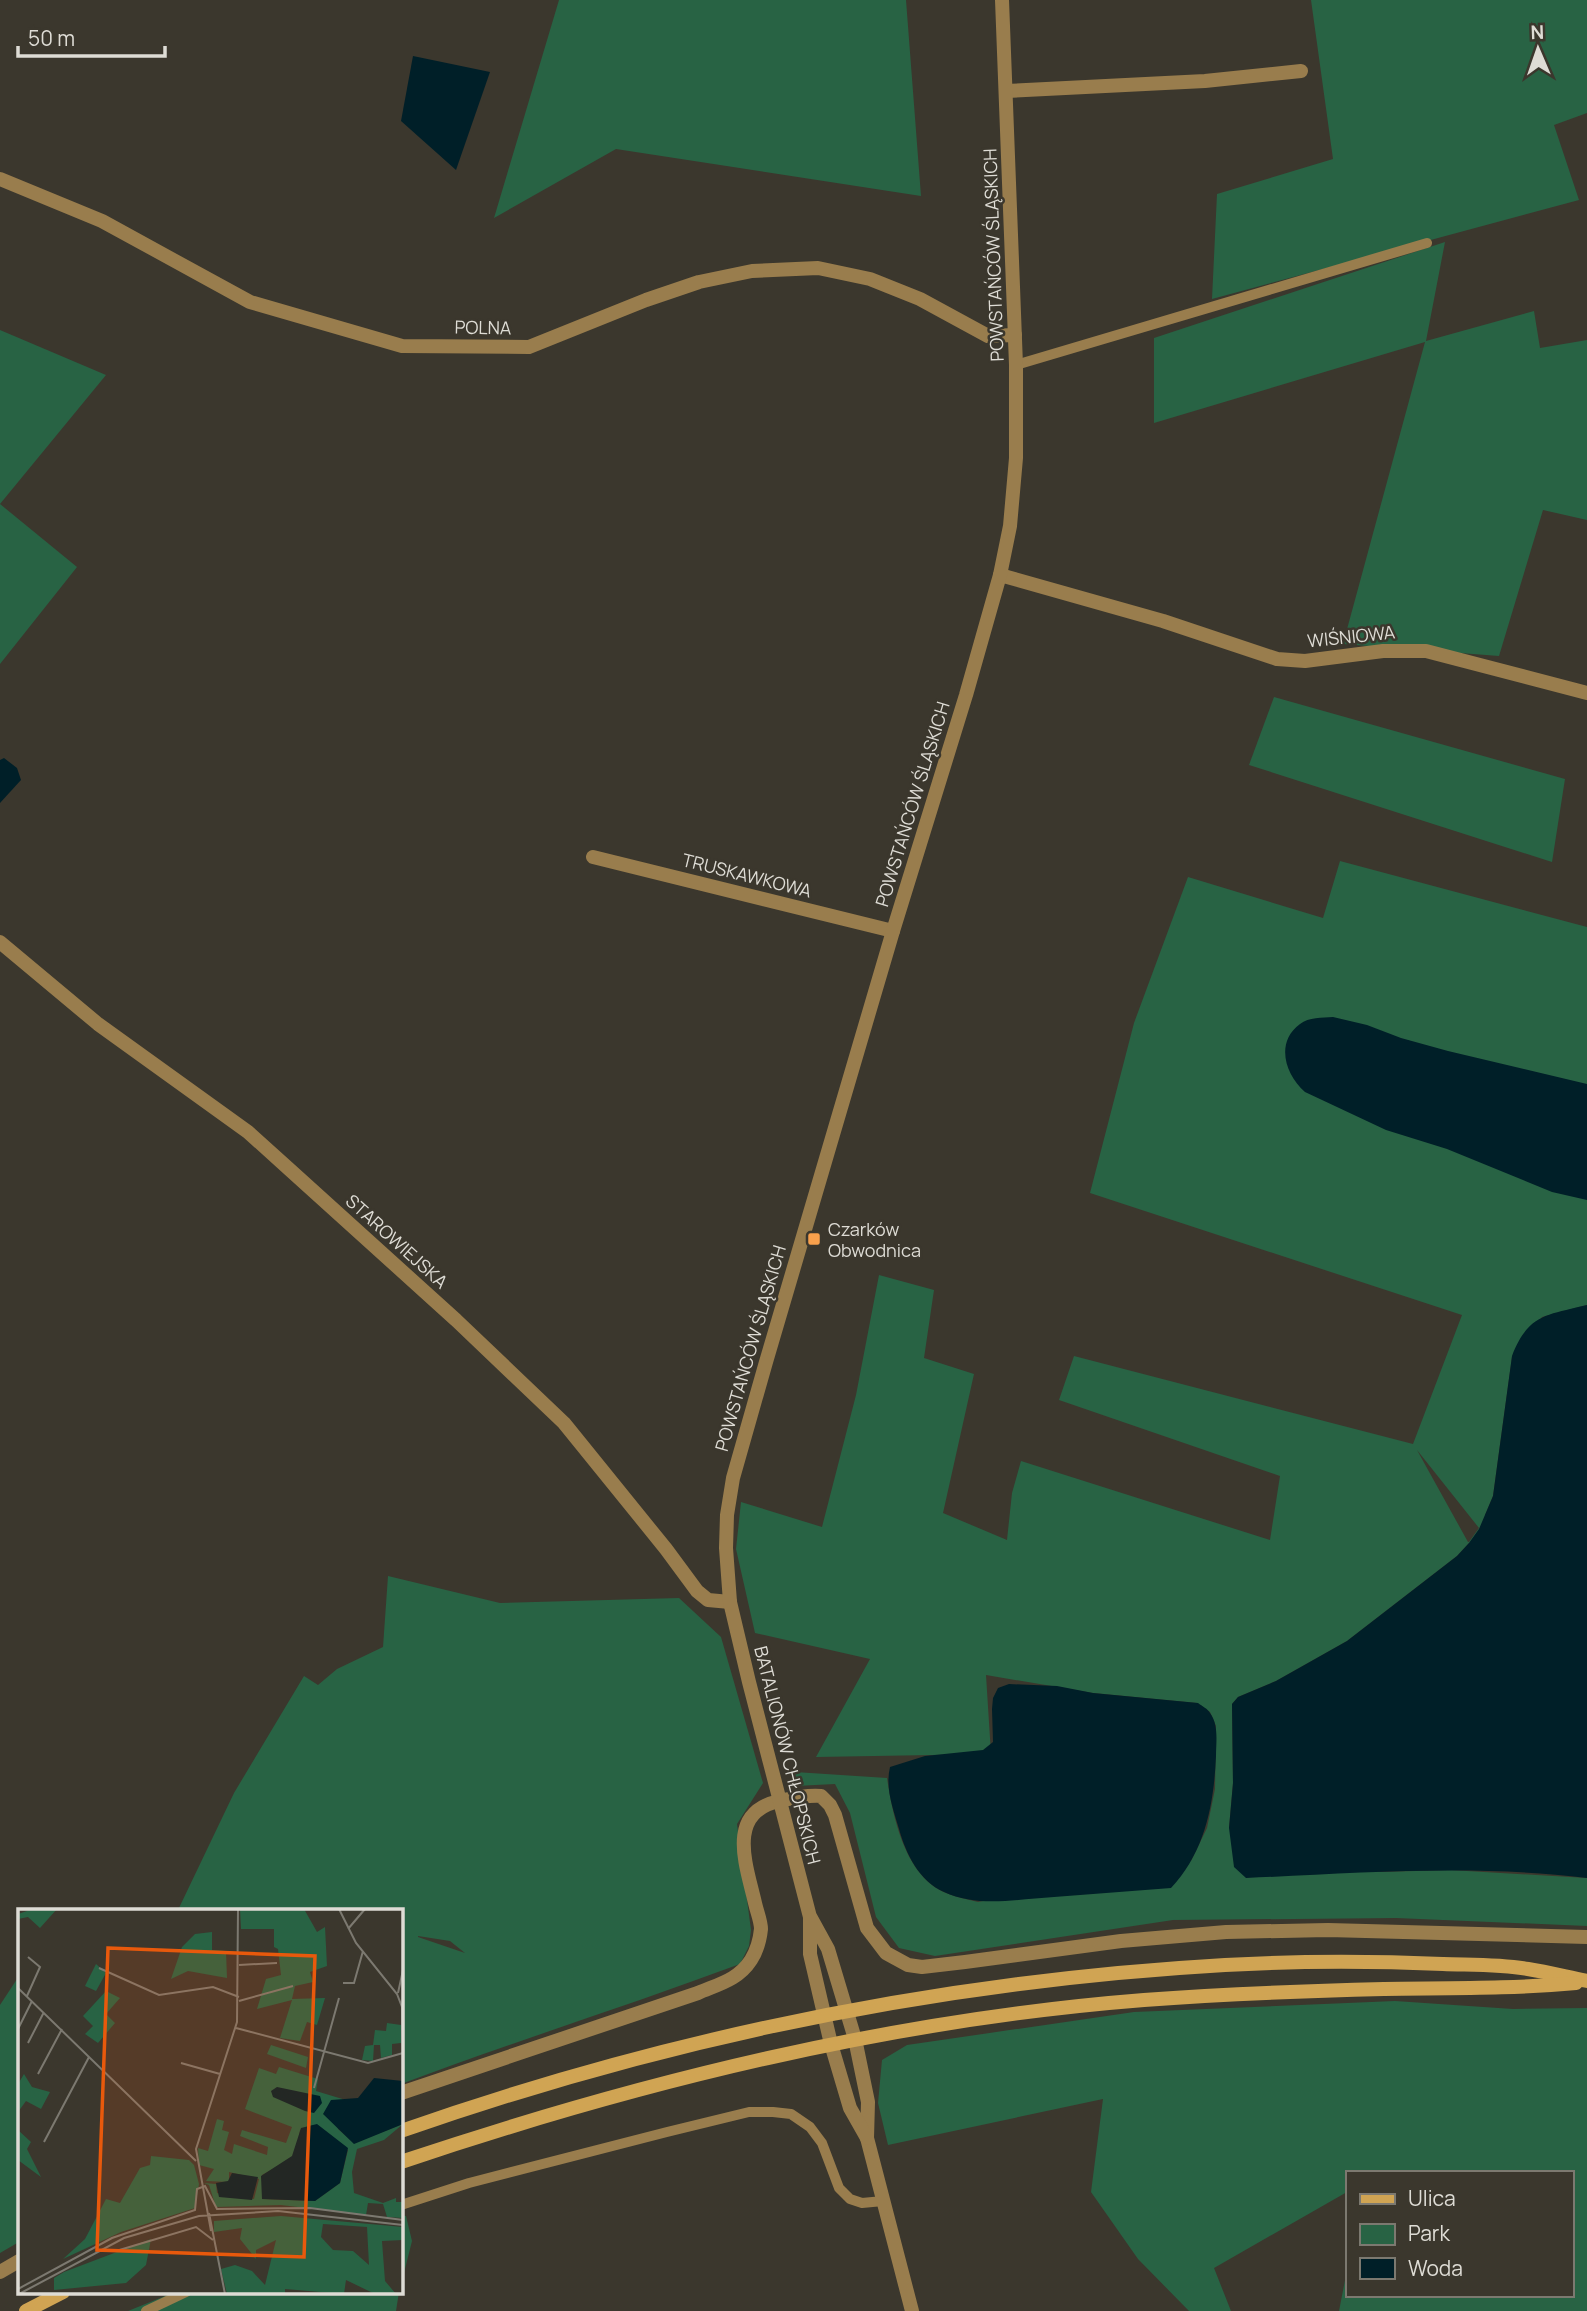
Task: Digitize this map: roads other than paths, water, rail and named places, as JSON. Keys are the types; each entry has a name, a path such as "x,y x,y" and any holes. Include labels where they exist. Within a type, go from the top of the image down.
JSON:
{"main road":[{"path":"402,2131 526,2089 723,2036 848,2011 1070,1978 1264,1963 1371,1962 1526,1968 1587,1981"},
{"path":"402,2162 574,2107 706,2072 855,2039 1042,2011 1142,2001 1352,1990 1525,1988 1587,1981"},
{"path":"26,2311 59,2294"}],"street":[{"name":"POWSTAŃCÓW ŚLĄSKICH","path":"730,1602 726,1548 727,1515 733,1478 813,1199 966,695 1000,575 1010,526 1016,458 1016,365 1002,0"},
{"path":"1006,91 1205,80 1301,71"},
{"name":"POLNA","path":"0,179 102,221 250,302 402,346 529,347 646,300 699,282 752,271 818,268 870,279 920,299 988,336 1015,335"},
{"name":"WIŚNIOWA","path":"1000,575 1163,621 1277,659 1305,661 1383,651 1426,651 1587,693"},
{"name":"TRUSKAWKOWA","path":"593,857 893,931"},
{"name":"STAROWIEJSKA","path":"0,942 99,1024 247,1132 308,1187 564,1423 697,1591 708,1600 730,1602"},
{"name":"BATALIONÓW CHŁOPSKICH","path":"730,1602 810,1917 810,1954 831,2044 850,2108 867,2138"},
{"path":"402,2093 685,1998 737,1976 752,1959 761,1928 743,1836 746,1821 764,1804 807,1795 821,1796 835,1815 867,1928 886,1953 908,1965 922,1967 1121,1941 1226,1932 1328,1930 1587,1937"},
{"name":"BATALIONÓW CHŁOPSKICH","path":"810,1917 828,1949 848,2011 867,2102 867,2138 912,2311"},
{"path":"0,2272 18,2262"}],"lane":[{"path":"1016,365 1427,243"},
{"path":"402,2206 469,2183 749,2112 791,2113 810,2127 822,2143 839,2188 850,2199 862,2203 883,2201"},
{"path":"146,2311 182,2294"}],"water":[{"path":"413,56 490,72 456,170 401,121"},
{"path":"4,758 17,768 21,780 0,803 0,760"},
{"path":"1333,1017 1448,1051 1587,1084 1587,1200 1552,1192 1447,1149 1386,1130 1305,1092 1288,1068 1285,1049 1287,1040 1292,1031 1304,1022"},
{"path":"1587,1305 1587,1878 1502,1871 1459,1871 1246,1878 1234,1867 1229,1828 1233,1783 1232,1704 1238,1697 1276,1681 1347,1641 1457,1556 1469,1543 1479,1529 1493,1496 1512,1356 1518,1342 1540,1318"},
{"path":"1009,1684 1057,1686 1093,1693 1198,1703 1209,1712 1216,1728 1215,1774 1210,1809 1200,1843 1183,1874 1171,1888 984,1901 944,1892 921,1874 905,1848 894,1814 889,1791 890,1767 925,1756 983,1750 993,1742 993,1698 998,1688"}],"place":[{"name":"Czarków Obwodnica","path":"814,1239"}]}
